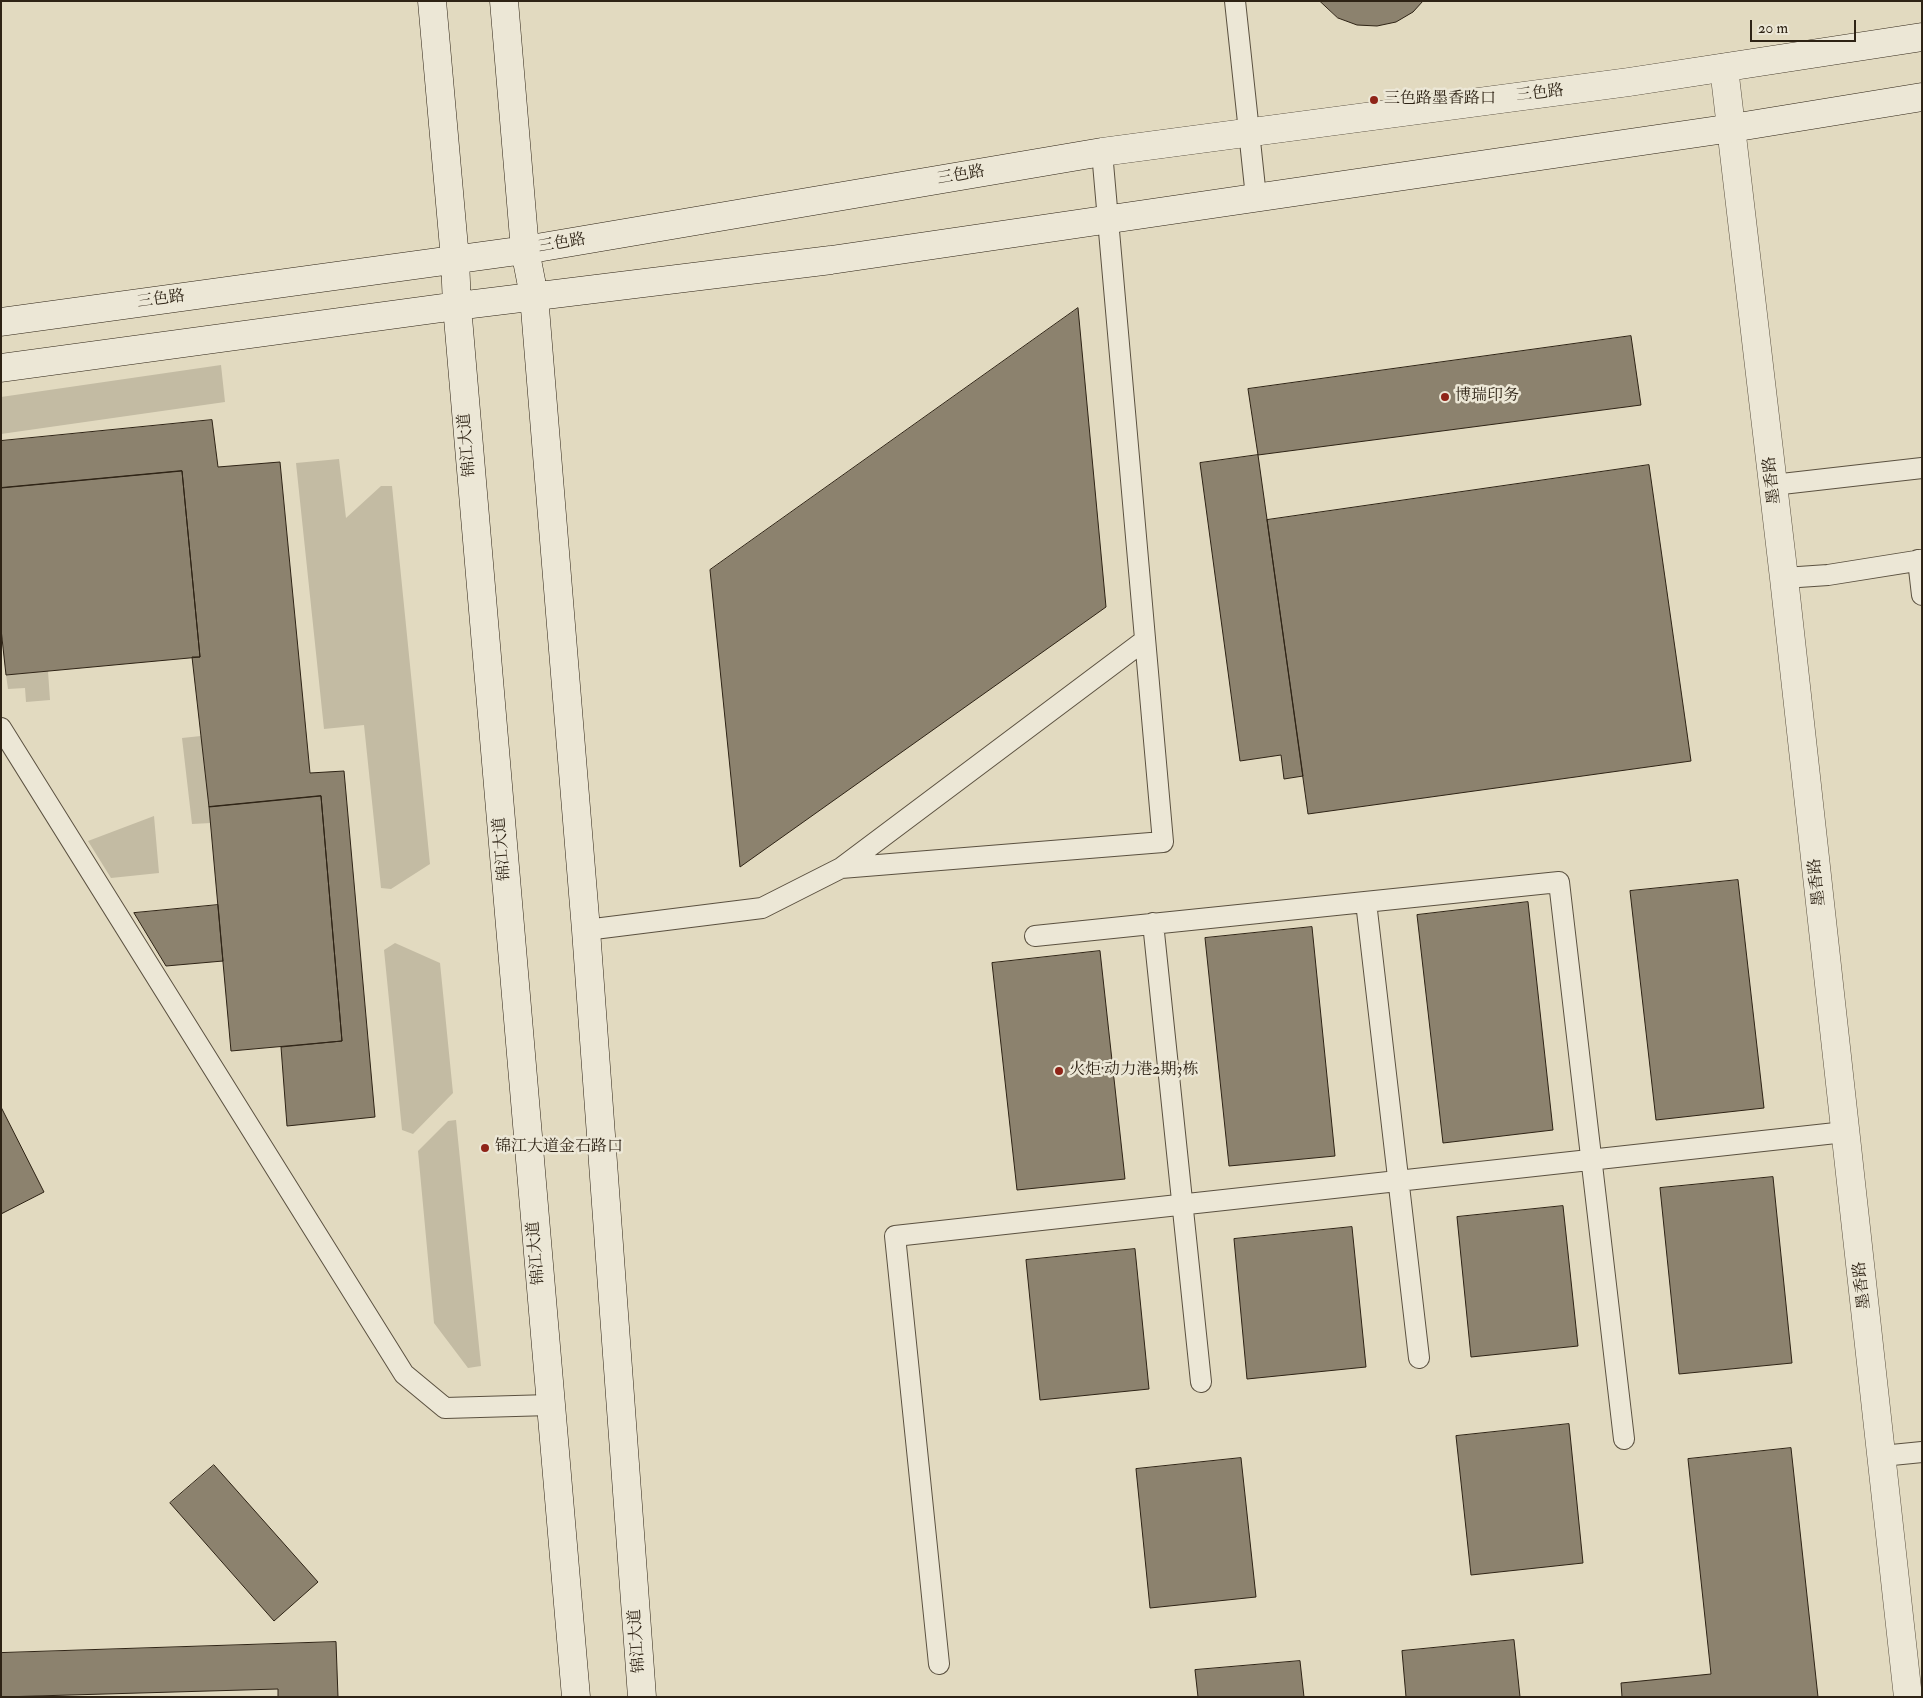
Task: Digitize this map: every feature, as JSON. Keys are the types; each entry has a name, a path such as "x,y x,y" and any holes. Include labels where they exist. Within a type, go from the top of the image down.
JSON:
{"street":[{"name":"锦江大道","path":"432,1 455,259 456,306 576,1697"},
{"name":"锦江大道","path":"504,1 525,250 534,296 586,930 642,1697"},
{"name":"三色路","path":"1,322 525,250 1102,152 1619,84 1922,37"},
{"name":"墨香路","path":"1724,68 1784,578 1908,1697"},
{"path":"1,368 456,306 831,260 1732,128 1922,96"}],"lane":[{"path":"1235,1 1256,197"},
{"path":"841,868 1163,842 1102,152"},
{"path":"1773,485 1922,468"},
{"path":"1784,578 1828,575 1920,560 1922,594"},
{"path":"586,930 762,908 841,868 1146,640"},
{"path":"1,728 404,1374 445,1408 550,1405"},
{"path":"1035,936 1559,882 1624,1439"},
{"path":"1366,902 1400,1181 1419,1358"},
{"path":"1153,923 1200,1382"},
{"path":"939,1664 895,1236 1845,1132"},
{"path":"1882,1456 1922,1452"}],"shaded area":[{"path":"221,365 225,402 1,434 1,397"},
{"path":"339,459 346,518 381,486 392,486 430,864 391,889 381,888 364,725 324,729 296,463"},
{"path":"48,671 50,700 26,702 25,688 8,689 6,675"},
{"path":"201,736 211,823 192,824 182,738"},
{"path":"154,816 159,873 111,878 88,841"},
{"path":"395,943 440,963 453,1093 413,1134 402,1130 384,950"},
{"path":"456,1120 481,1366 468,1368 434,1323 418,1151 448,1121"}],"building":[{"path":"1320,1 1423,1 1413,12 1396,22 1377,26 1357,25 1338,18"},
{"path":"1078,308 1106,607 740,867 710,570"},
{"name":"博瑞印务","path":"1631,336 1641,405 1258,455 1248,389"},
{"path":"212,420 218,467 280,462 310,773 344,771 375,1117 287,1126 281,1047 342,1041 321,796 209,807 192,657 200,657 182,471 1,488 1,441"},
{"path":"1258,455 1303,776 1284,779 1281,755 1240,761 1200,463"},
{"path":"1649,465 1691,761 1308,814 1267,520"},
{"path":"182,471 200,657 6,675 1,629 1,488"},
{"path":"321,796 342,1041 231,1051 209,807"},
{"path":"1738,880 1764,1108 1656,1120 1630,891"},
{"path":"1528,902 1553,1130 1443,1143 1417,915"},
{"path":"218,905 223,961 166,966 134,913"},
{"path":"1312,927 1335,1156 1229,1166 1205,938"},
{"name":"火炬·动力港2期3栋","path":"1100,951 1125,1179 1017,1190 992,963"},
{"path":"1,1107 44,1192 1,1214"},
{"path":"1773,1177 1792,1363 1679,1374 1660,1188"},
{"path":"1563,1206 1578,1346 1471,1357 1457,1217"},
{"path":"1352,1227 1366,1367 1247,1379 1234,1239"},
{"path":"1135,1249 1149,1389 1040,1400 1026,1260"},
{"path":"1569,1424 1583,1563 1471,1575 1456,1436"},
{"path":"1791,1448 1818,1697 1622,1697 1621,1683 1711,1674 1688,1459"},
{"path":"1241,1458 1256,1597 1150,1608 1136,1469"},
{"path":"214,1465 318,1582 274,1621 170,1503"},
{"path":"1514,1640 1520,1697 1406,1697 1402,1651"},
{"path":"336,1642 338,1697 278,1697 278,1689 1,1697 1,1653"},
{"path":"1300,1661 1304,1697 1198,1697 1195,1670"}],"place":[{"name":"三色路墨香路口","path":"1374,100"},
{"name":"博瑞印务","path":"1445,397"},
{"name":"火炬·动力港2期3栋","path":"1059,1071"},
{"name":"锦江大道金石路口","path":"485,1148"}]}
